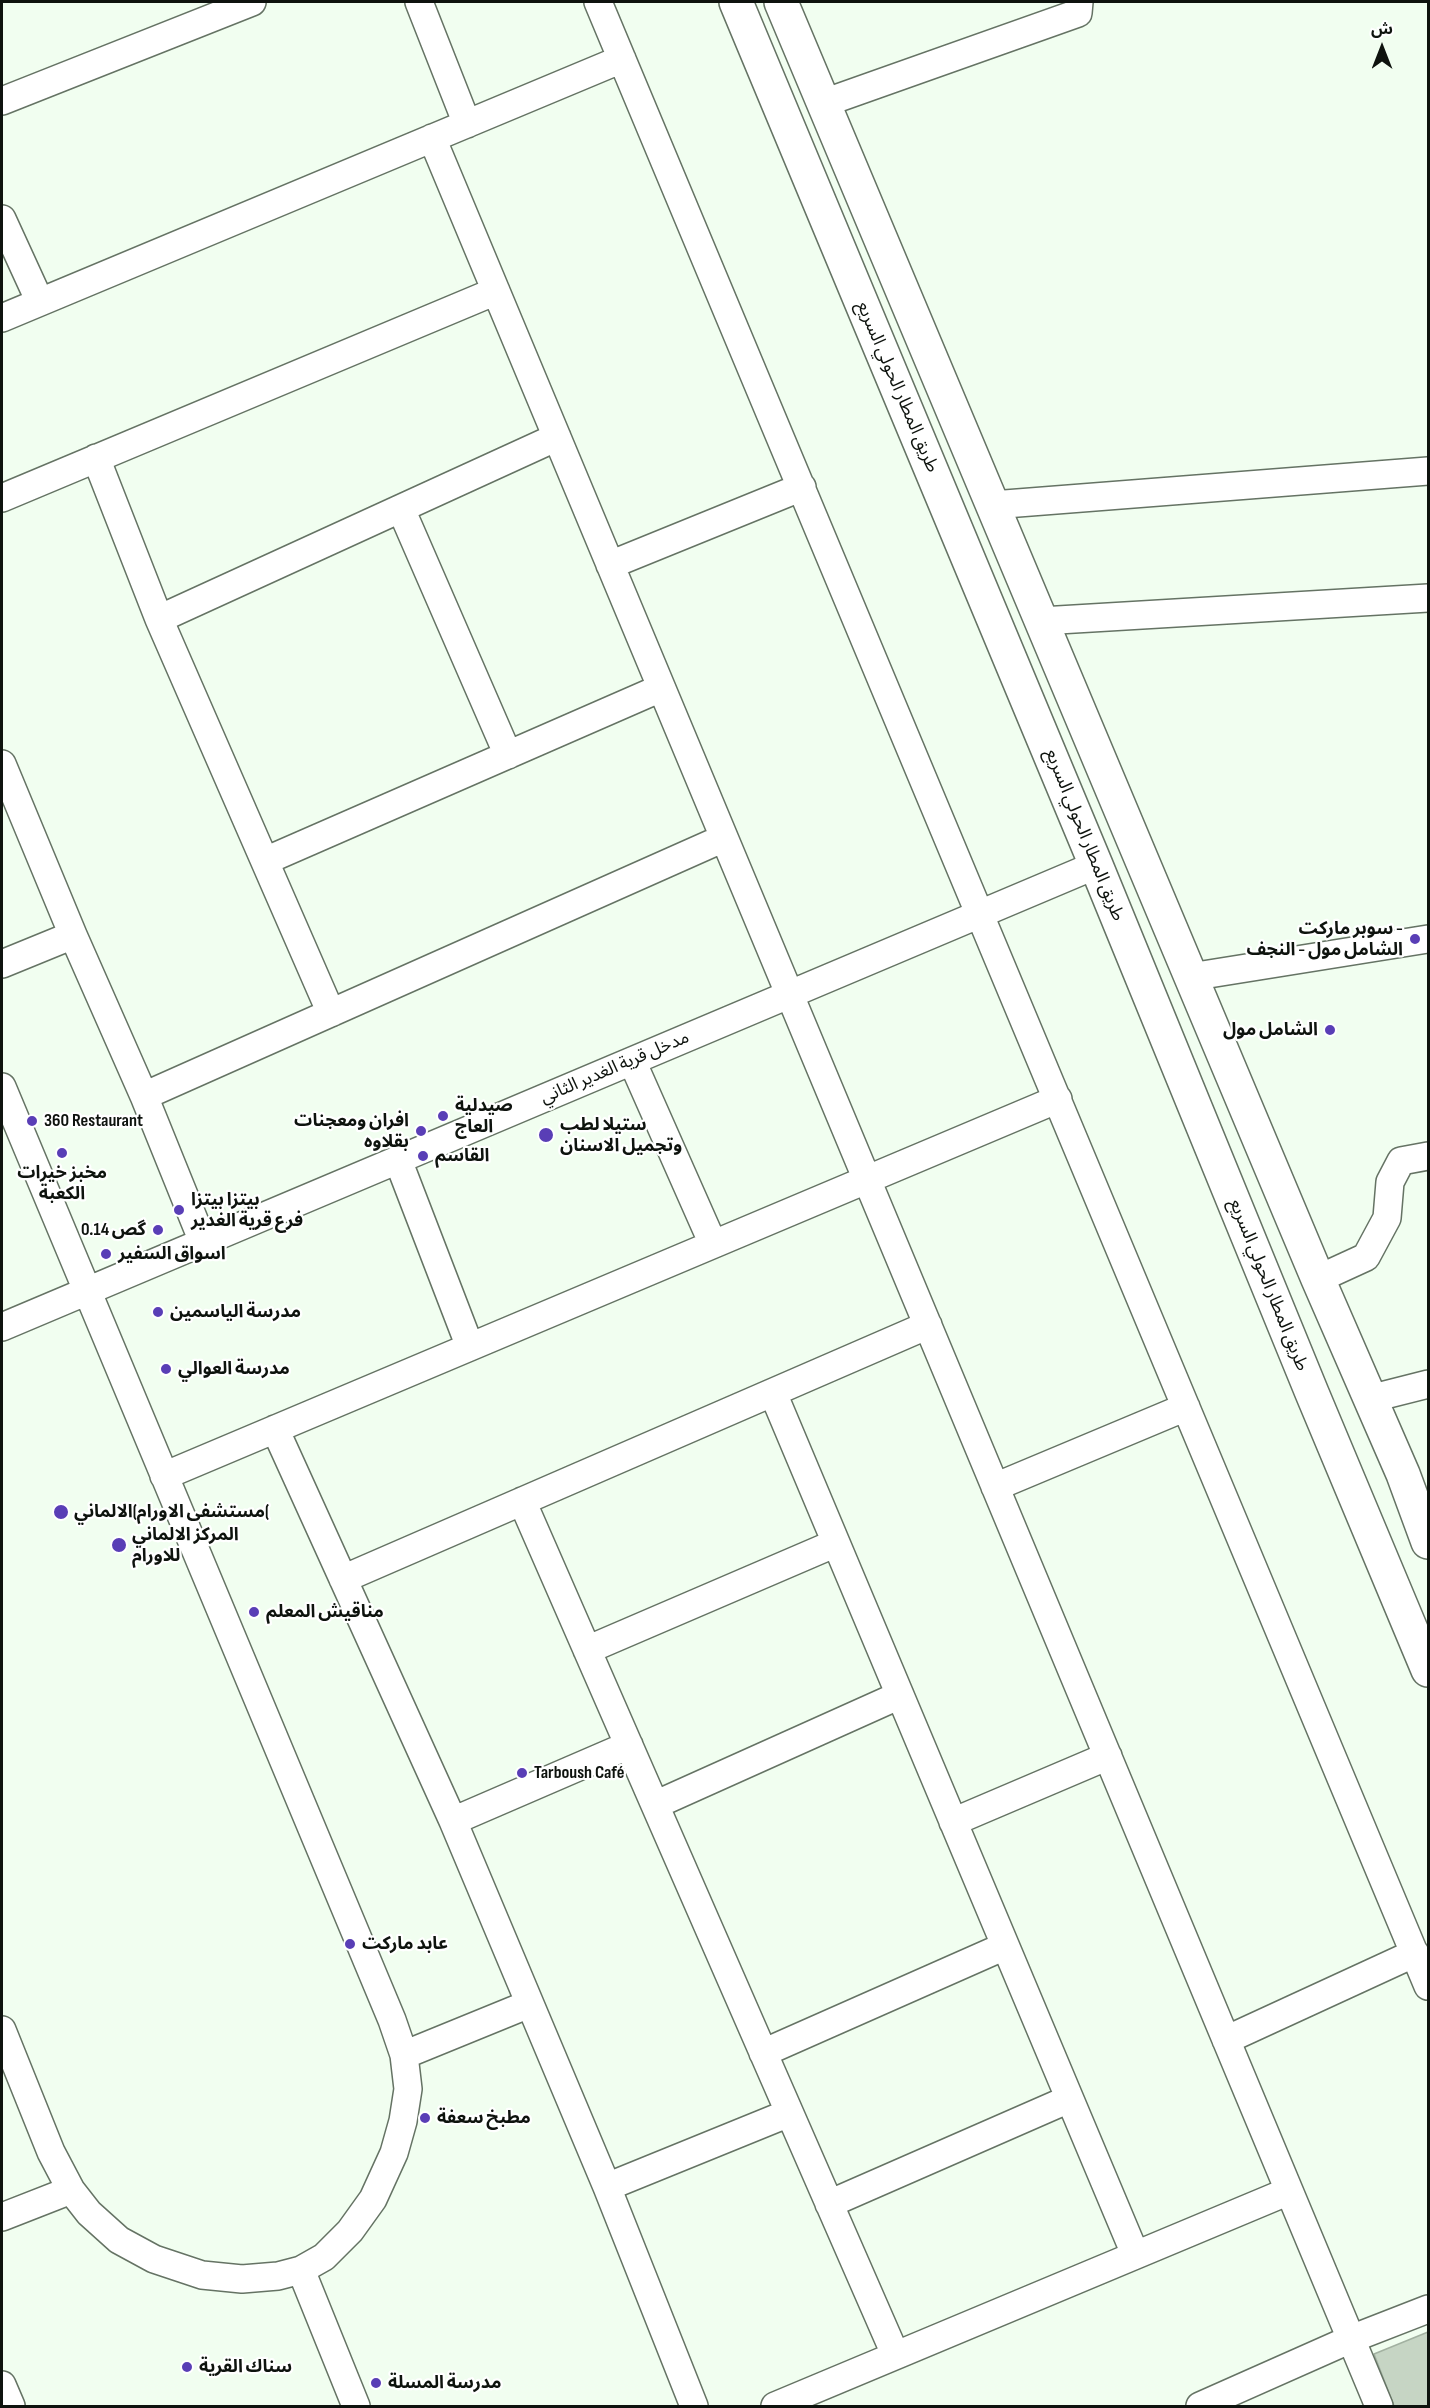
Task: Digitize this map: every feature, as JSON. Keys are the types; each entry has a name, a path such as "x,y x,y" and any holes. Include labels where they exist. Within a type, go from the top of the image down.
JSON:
{"highway":[{"name":"طريق المطار الحولي السريع","path":"738,2 1428,1670"},
{"path":"781,2 1190,977 1402,1474 1428,1542"},
{"path":"1312,1394 1321,1395 1347,1388 1364,1387"},
{"path":"1354,1492 1360,1485 1384,1473 1402,1474"}],"street":[{"path":"2,101 252,2"},
{"path":"419,2 467,124"},
{"path":"598,2 1428,1986"},
{"path":"824,103 1078,13 1079,2"},
{"path":"2,318 622,59"},
{"path":"432,138 1379,2406"},
{"path":"2,219 39,302"},
{"path":"2,498 496,291"},
{"path":"159,619 557,437"},
{"path":"96,458 159,619 331,1012"},
{"path":"992,505 1428,471"},
{"path":"610,565 802,487"},
{"path":"401,509 508,755"},
{"path":"1041,621 1428,598"},
{"path":"265,861 662,688"},
{"path":"2,764 73,935 144,1096 203,1242"},
{"path":"144,1096 724,838"},
{"name":"مدخل قرية الغدير الثاني","path":"2,1327 1096,865"},
{"path":"2,964 73,935"},
{"path":"1190,977 1428,939"},
{"path":"632,1061 713,1244"},
{"path":"2,1087 387,2009 404,2055 408,2089 403,2121 394,2153 373,2199 350,2231 324,2257 301,2270 278,2276 242,2279 202,2275 154,2259 119,2240 89,2213 71,2190 51,2152 2,2030"},
{"path":"164,1476 1058,1099"},
{"path":"1318,1279 1366,1257 1387,1218 1390,1182 1401,1161 1428,1156"},
{"path":"398,1160 470,1347"},
{"path":"343,1579 928,1325"},
{"path":"1364,1387 1428,1384"},
{"path":"773,1393 1135,2254"},
{"path":"995,1487 1186,1407"},
{"path":"275,1429 453,1821 607,2187 694,2406"},
{"path":"522,1501 895,2354"},
{"path":"587,1650 836,1543"},
{"path":"655,1804 900,1695"},
{"path":"453,1821 629,1745"},
{"path":"953,1822 1108,1756"},
{"path":"763,2053 1005,1946"},
{"path":"1226,2040 1415,1953"},
{"path":"404,2055 529,2004"},
{"path":"829,2204 1069,2099"},
{"path":"607,2187 789,2113"},
{"path":"2,2217 71,2190"},
{"path":"775,2406 1289,2191"},
{"path":"301,2270 356,2406"},
{"path":"1200,2406 1351,2339 1428,2308"},
{"path":"2,2385 11,2406"}],"building":[{"path":"1428,2332 1428,2406 1394,2406 1374,2354"}],"place":[{"name":"سوبر ماركت - الشامل مول - النجف","path":"1415,939"},
{"name":"الشامل مول","path":"1330,1030"},
{"name":"صيدلية العاج","path":"443,1116"},
{"name":"360 Restaurant","path":"32,1121"},
{"name":"افران ومعجنات بقلاوه","path":"421,1131"},
{"name":"ستيلا لطب وتجميل الاسنان","path":"546,1135"},
{"name":"مخبز خيرات الكعبة","path":"62,1153"},
{"name":"القاسم","path":"423,1156"},
{"name":"بيتزا بيتزا فرع قرية الغدير","path":"179,1210"},
{"name":"گص 0.14","path":"158,1230"},
{"name":"اسواق السفير","path":"106,1254"},
{"name":"مدرسة الياسمين","path":"158,1312"},
{"name":"مدرسة العوالي","path":"166,1369"},
{"name":"مستشفى الاورام)الالماني(","path":"61,1512"},
{"name":"المركز الالماني للاورام","path":"119,1545"},
{"name":"مناقيش المعلم","path":"254,1612"},
{"name":"Tarboush Café","path":"522,1773"},
{"name":"عابد ماركت","path":"350,1944"},
{"name":"مطبخ سعفة","path":"425,2118"},
{"name":"سناك القرية","path":"187,2367"},
{"name":"مدرسة المسلة","path":"376,2383"}]}
